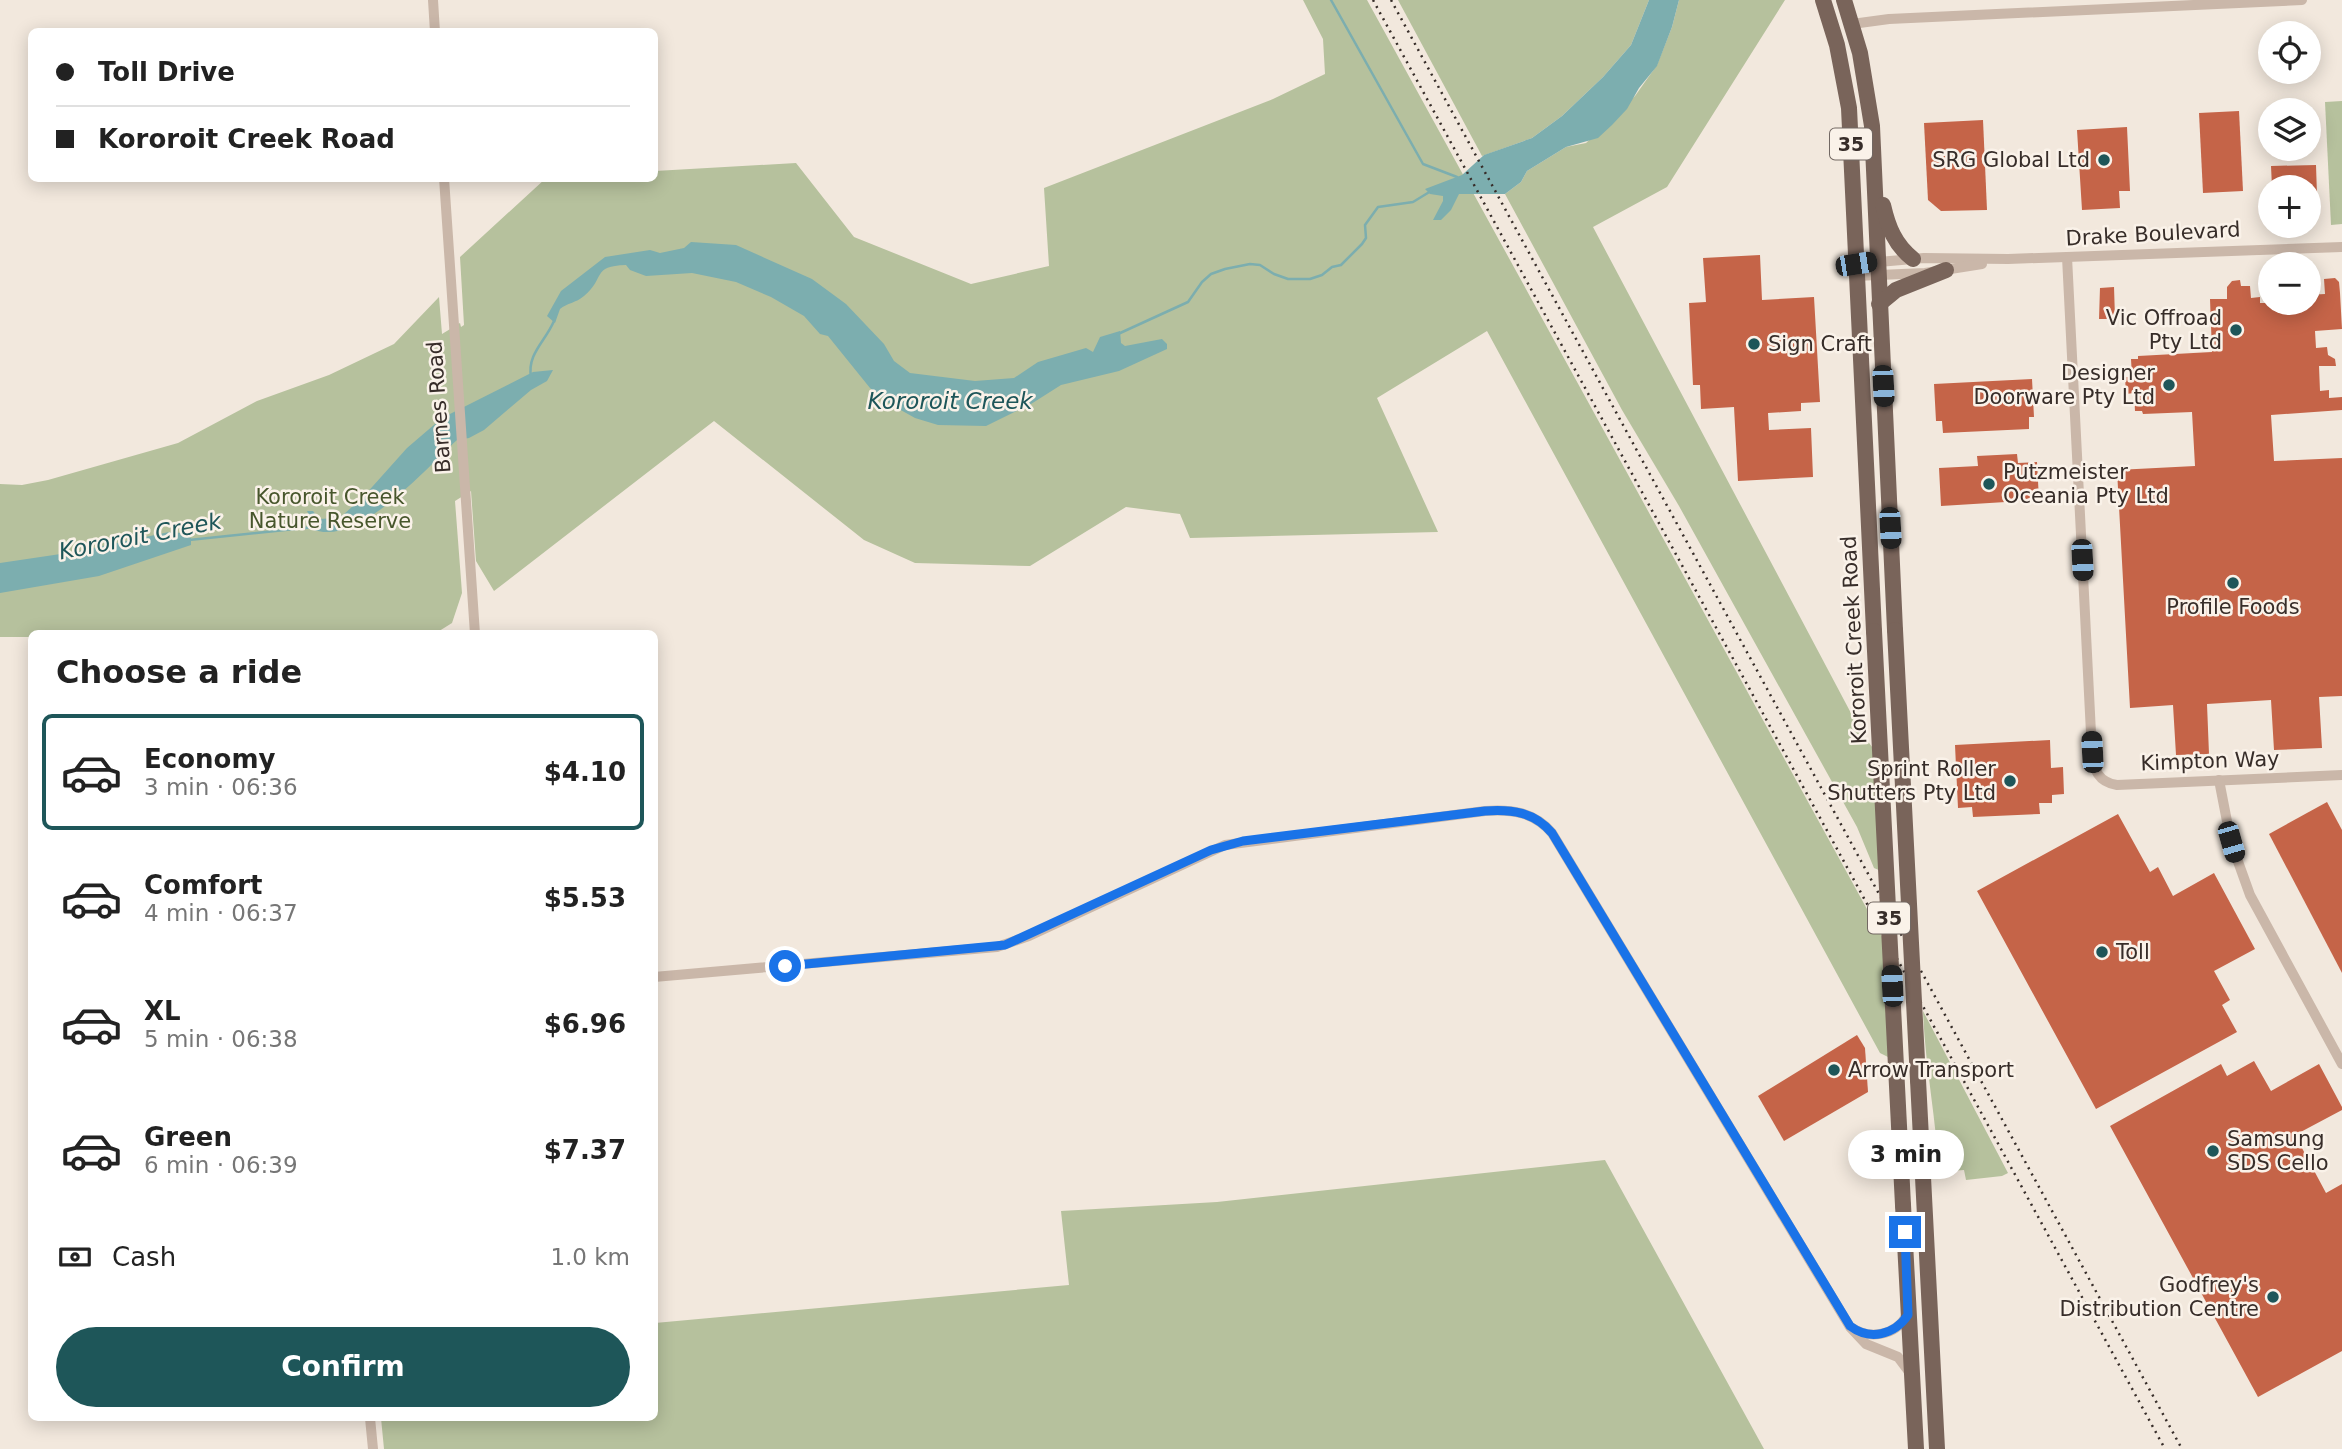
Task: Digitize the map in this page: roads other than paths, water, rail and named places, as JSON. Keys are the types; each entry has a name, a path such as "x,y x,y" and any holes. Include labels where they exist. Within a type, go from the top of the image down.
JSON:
{"main road":[{"name":"Kororoit Creek Road","path":"1823,0 1837,45 1849,108 1916,1449"},
{"name":"Kororoit Creek Road","path":"1844,0 1867,89 1875,165 1879,304 1937,1449"},
{"path":"1875,165 1889,226 1897,244 1913,259"},
{"path":"1879,304 1896,290 1946,270"}],"street":[{"path":"433,0 435,28"},
{"path":"1852,24 1889,19 2302,0"},
{"name":"Barnes Road","path":"444,182 475,630"},
{"name":"Drake Boulevard","path":"1878,268 1913,259 2008,259 2342,247"},
{"name":"Kimpton Way","path":"2067,257 2094,763 2100,778 2111,784 2342,775"},
{"name":"Drake Boulevard","path":"1856,270 1946,270 2008,259"},
{"path":"2219,780 2231,842 2250,895 2342,1064"},
{"path":"658,977 997,947 1029,936 1225,845 1485,811 1514,810 1536,819 1552,833 1850,1326 1866,1344 1904,1362 1909,1371 1913,1393"},
{"path":"1850,1326 1863,1334 1887,1332 1903,1322 1908,1315 1908,1303"},
{"path":"370,1421 373,1449"}],"water":[{"path":"1649,0 1679,0 1657,66 1639,88 1627,109 1612,125 1598,138 1566,147 1527,171 1521,182 1505,194 1459,194 1451,210 1441,220 1433,220 1443,196 1430,194 1425,189 1462,175 1484,155 1532,138 1562,116 1603,77 1631,45"},
{"name":"Kororoit Creek","path":"691,242 736,245 812,279 846,304 884,344 894,361 910,373 975,381 1014,378 1038,362 1086,348 1093,352 1100,337 1120,331 1121,343 1125,346 1162,339 1167,344 1167,349 1119,371 1061,385 1031,404 986,426 938,425 915,418 890,404 870,388 828,336 820,334 804,316 771,297 736,282 692,273 646,276 630,270 626,265 615,266 603,271 584,296 560,309 555,323 547,316 561,291 605,257 650,250 660,253 684,248"},
{"path":"553,370 547,381 531,390 484,430 469,438 457,440 410,485 370,517 330,532 312,529 312,521 307,511 313,511 319,519 343,515 407,448 442,418 533,372"},
{"name":"Kororoit Creek","path":"169,532 181,533 191,538 191,545 99,576 0,593 0,563 74,552"}],"waterway":[{"path":"1331,0 1423,164 1457,177"},
{"name":"Kororoit Creek","path":"1118,334 1188,302 1202,282 1211,274 1225,269 1250,264 1260,265 1288,279 1310,279 1322,275 1332,267 1341,265 1362,244 1366,238 1365,225 1378,207 1413,202 1431,191"},
{"name":"Kororoit Creek","path":"531,377 534,355 554,321"},
{"name":"Kororoit Creek","path":"189,540 314,527"}],"railway":[{"path":"1373,0 2165,1449"},
{"path":"1391,0 2182,1449"}],"place":[{"name":"SRG Global Ltd","path":"2104,160"},
{"name":"Vic Offroad Pty Ltd","path":"2236,330"},
{"name":"Sign Craft","path":"1754,344"},
{"name":"Designer Doorware Pty Ltd","path":"2169,385"},
{"name":"Putzmeister Oceania Pty Ltd","path":"1989,484"},
{"name":"Profile Foods","path":"2233,583"},
{"name":"Sprint Roller Shutters Pty Ltd","path":"2010,781"},
{"name":"Toll","path":"2102,952"},
{"name":"Arrow Transport","path":"1834,1070"},
{"name":"Samsung SDS Cello","path":"2213,1151"},
{"name":"Godfrey's Distribution Centre","path":"2273,1297"}],"park label":[{"name":"Kororoit Creek Nature Reserve","path":"330,509"}]}
